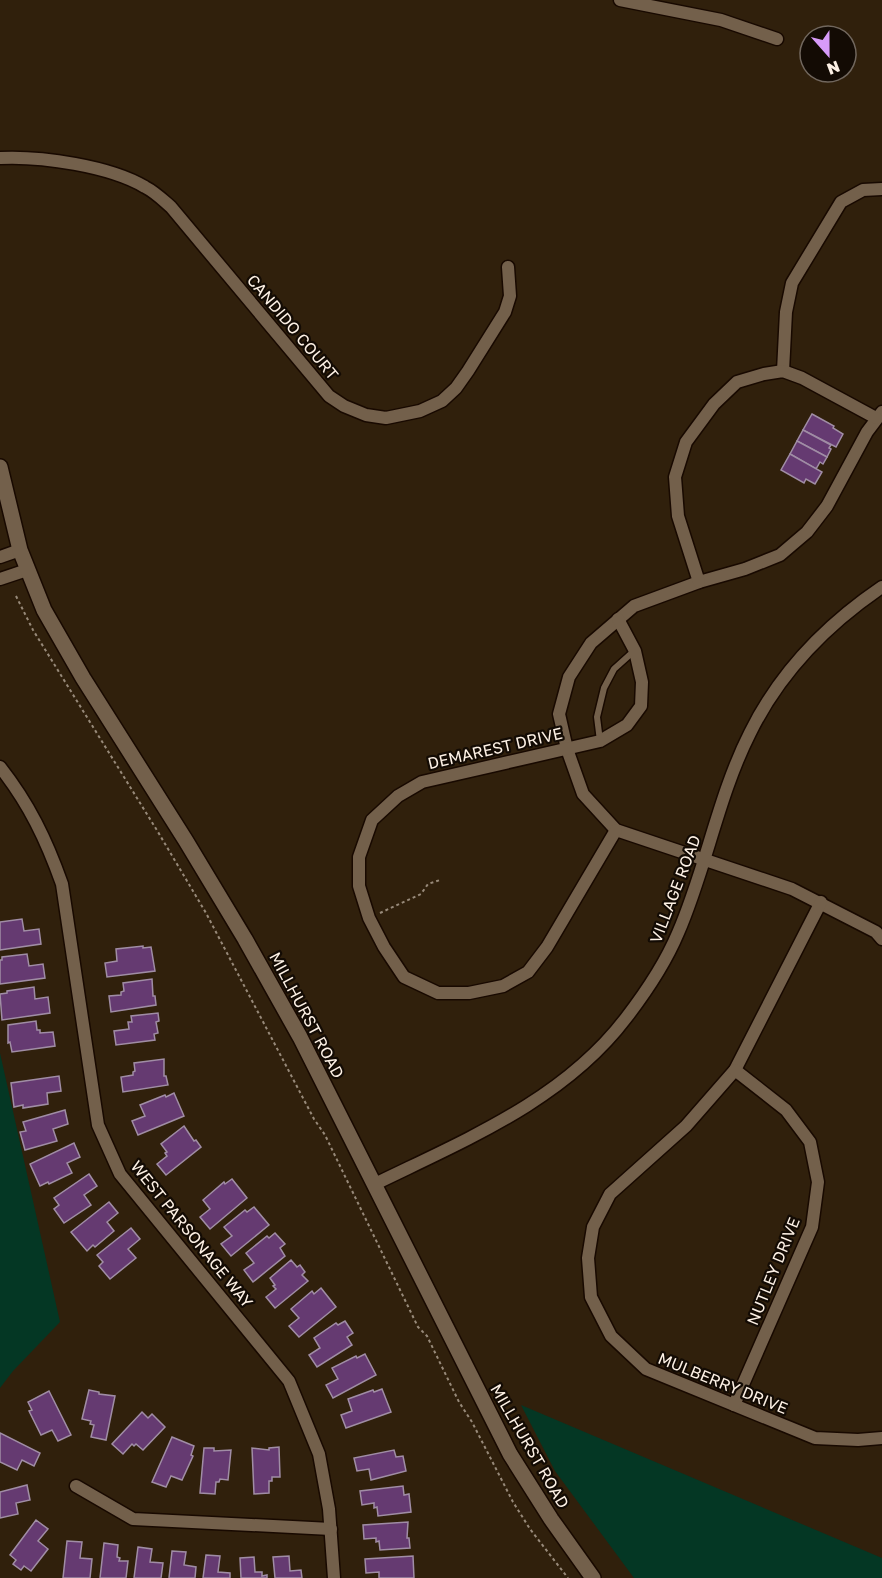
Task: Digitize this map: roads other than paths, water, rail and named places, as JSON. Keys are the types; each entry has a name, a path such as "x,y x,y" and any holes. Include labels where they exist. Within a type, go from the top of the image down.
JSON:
{"street":[{"path":"620,0 721,20 777,39"},
{"name":"CANDIDO COURT","path":"0,158 24,157 52,161 120,175 147,188 171,207 329,396 344,406 366,415 386,418 420,411 442,401 456,388 505,312 510,296 508,267"},
{"path":"783,371 786,312 792,283 841,202 863,190 882,189"},
{"path":"699,582 678,516 675,477 686,442 714,404 737,382 783,371 879,415 827,506 807,532 780,555 634,606 591,644 569,677 559,714 567,749 583,794 616,830 792,889 876,932 882,939"},
{"name":"MILLHURST ROAD","path":"0,467 20,550 44,610 83,678 245,939 300,1037 510,1454 551,1519 593,1578"},
{"path":"0,557 20,550"},
{"path":"0,579 27,570"},
{"name":"VILLAGE ROAD","path":"375,1184 523,1108 571,1074 604,1044 625,1020 664,962 678,933 736,763 767,703 785,675 805,652 831,626 882,587"},
{"name":"DEMAREST DRIVE","path":"616,830 547,947 528,972 503,986 469,993 438,993 404,977 384,947 369,918 359,886 359,857 372,820 398,796 422,782 600,741 627,725 641,706 642,682 635,651 618,619"},
{"name":"WEST PARSONAGE WAY","path":"0,767 31,810 49,847 62,884 98,1125 120,1174 289,1381 318,1454 329,1509 334,1578"},
{"name":"MULBERRY DRIVE","path":"821,903 735,1070 686,1126 610,1194 593,1227 588,1258 591,1297 611,1336 646,1369 815,1438 858,1440 882,1438"},
{"name":"NUTLEY DRIVE","path":"734,1405 812,1227 818,1182 810,1142 786,1110 735,1070"},
{"path":"76,1486 133,1519 331,1529"}],"lane":[{"path":"600,741 597,717 604,688 614,669 635,651"}]}
